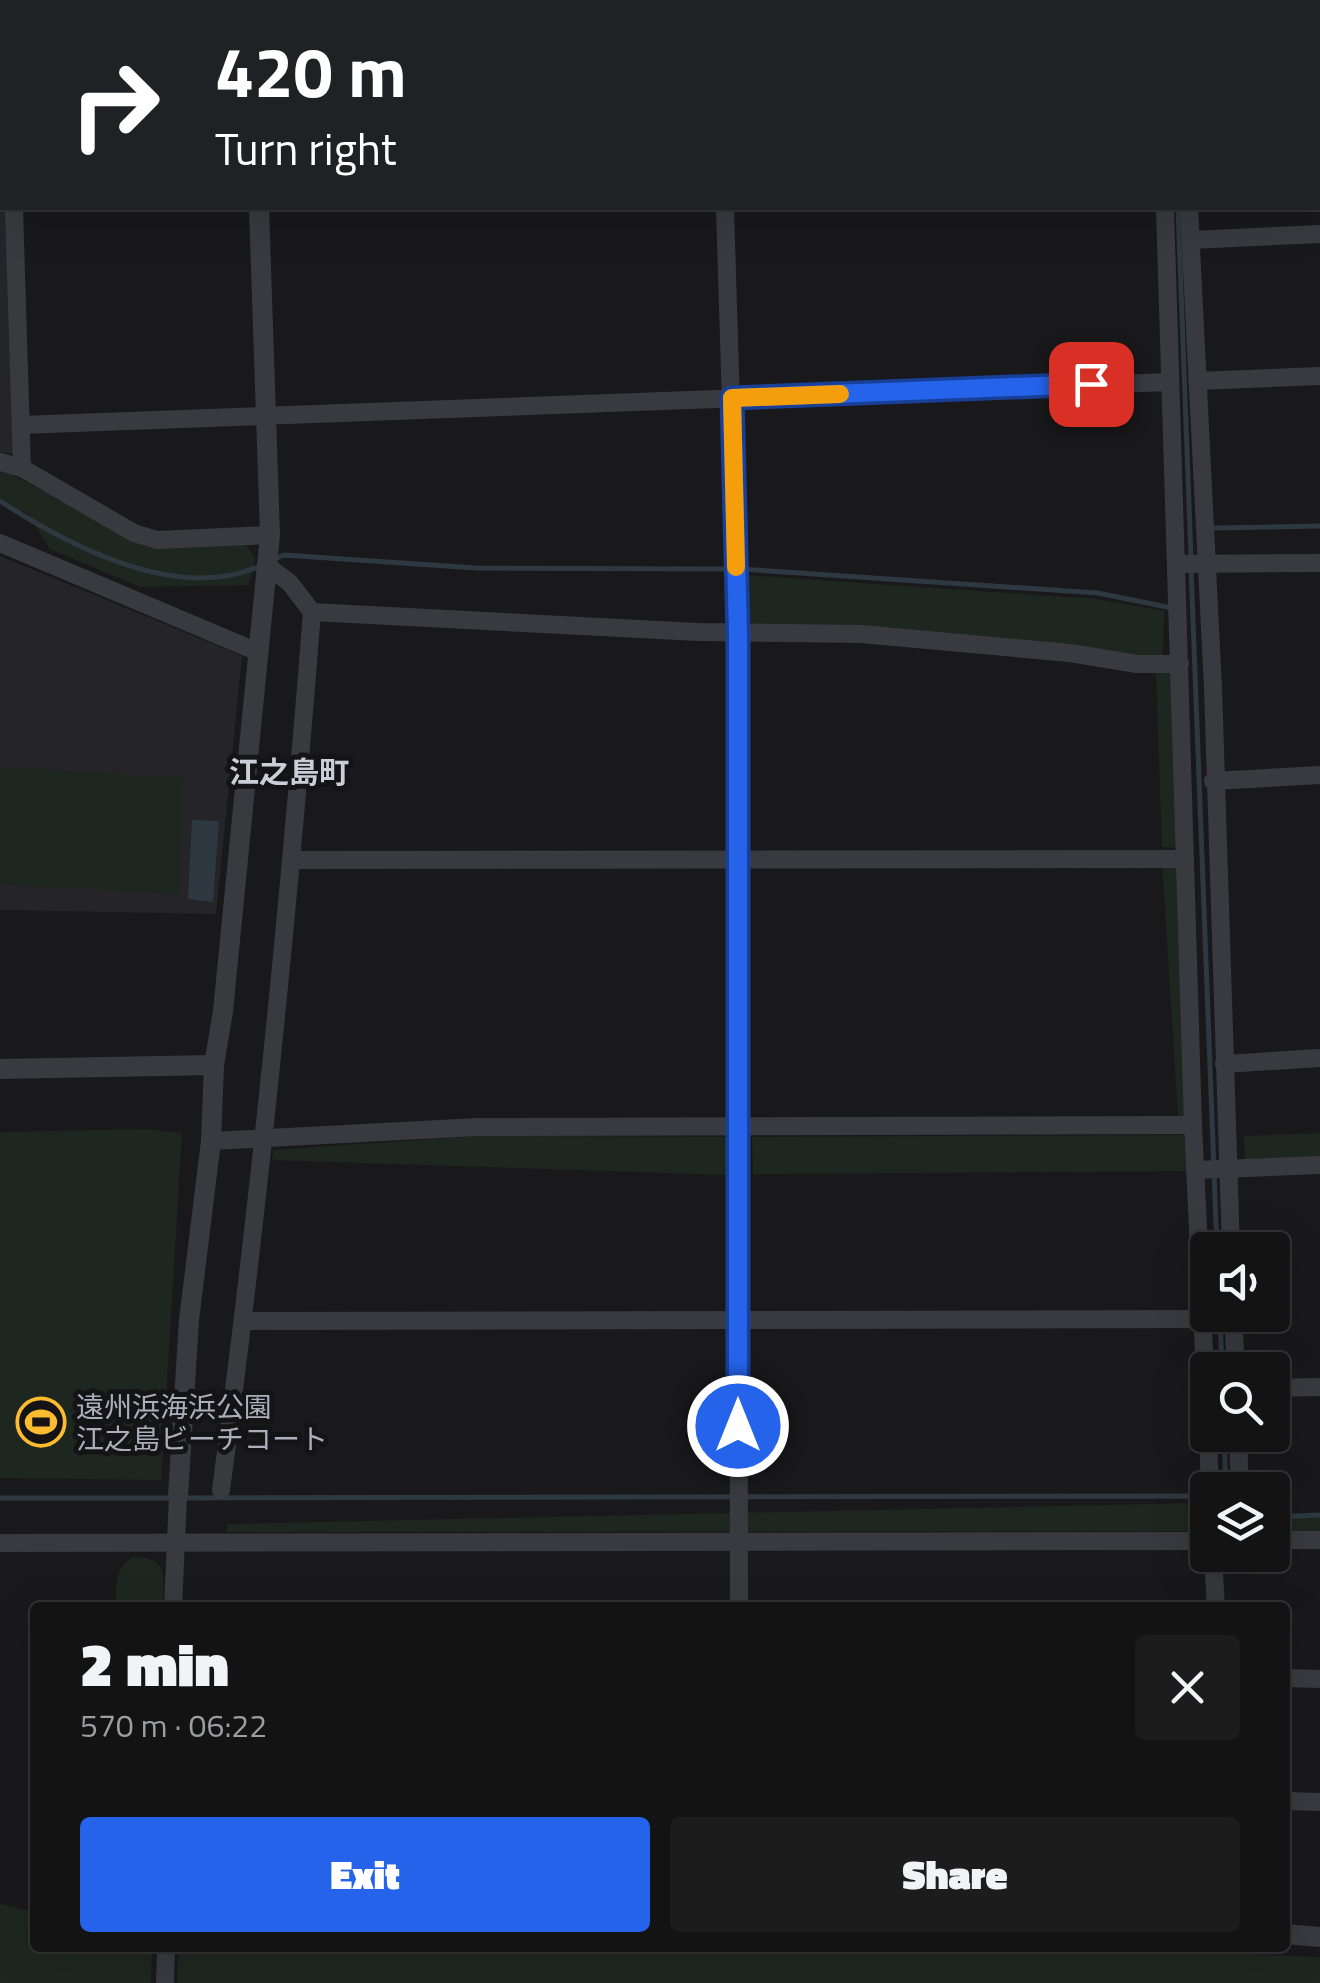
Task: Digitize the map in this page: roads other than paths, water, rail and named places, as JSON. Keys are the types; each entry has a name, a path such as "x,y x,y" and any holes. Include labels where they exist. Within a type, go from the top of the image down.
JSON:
{"street":[{"path":"14,210 22,468"},
{"path":"173,1602 189,1320 212,1141 214,1065 224,1011 270,535 259,210"},
{"path":"725,210 738,634 739,1602"},
{"path":"1164,210 1170,382 1214,781 1230,1232"},
{"path":"1189,210 1197,380 1191,563 1180,664 1199,1232"},
{"path":"1190,240 1320,234"},
{"path":"1197,380 1320,376"},
{"path":"21,426 1170,382"},
{"path":"0,462 22,468 134,533 157,540 270,535"},
{"path":"0,543 258,652"},
{"path":"1191,563 1320,563"},
{"path":"220,1490 264,1140 293,860 312,612 290,583 266,565"},
{"path":"312,612 738,634 861,634 1062,652 1140,664 1180,664"},
{"path":"1214,781 1320,774"},
{"path":"293,860 1185,858"},
{"path":"1224,1064 1320,1058"},
{"path":"0,1069 214,1065"},
{"path":"212,1141 478,1127 1194,1125"},
{"path":"1196,1170 1320,1166"},
{"path":"243,1321 1190,1319"},
{"path":"1290,1388 1320,1388"},
{"path":"0,1543 174,1538 1190,1541"},
{"path":"1290,1540 1320,1540"},
{"path":"1215,1572 1216,1602"},
{"path":"1290,1678 1320,1678"},
{"path":"1290,1801 1320,1802"},
{"path":"1290,1934 1320,1937"},
{"path":"165,1983 166,1952"}],"waterway":[{"path":"1178,210 1191,558"},
{"path":"0,501 92,552 161,574 196,578 230,575 262,565"},
{"path":"1215,528 1320,526"},
{"path":"272,560 284,555 476,568 729,569"},
{"path":"1191,568 1216,1232"},
{"path":"740,569 1098,593 1172,608"},
{"path":"1221,1332 1221,1352"},
{"path":"1225,1452 1225,1472"},
{"path":"183,1498 1190,1496"},
{"path":"0,1498 172,1498"},
{"path":"1290,1516 1320,1515"}],"place":[{"name":"遠州浜海浜公園 江之島ビーチコート","path":"41,1422"}],"district":[{"name":"江之島町","path":"289,772"}]}
